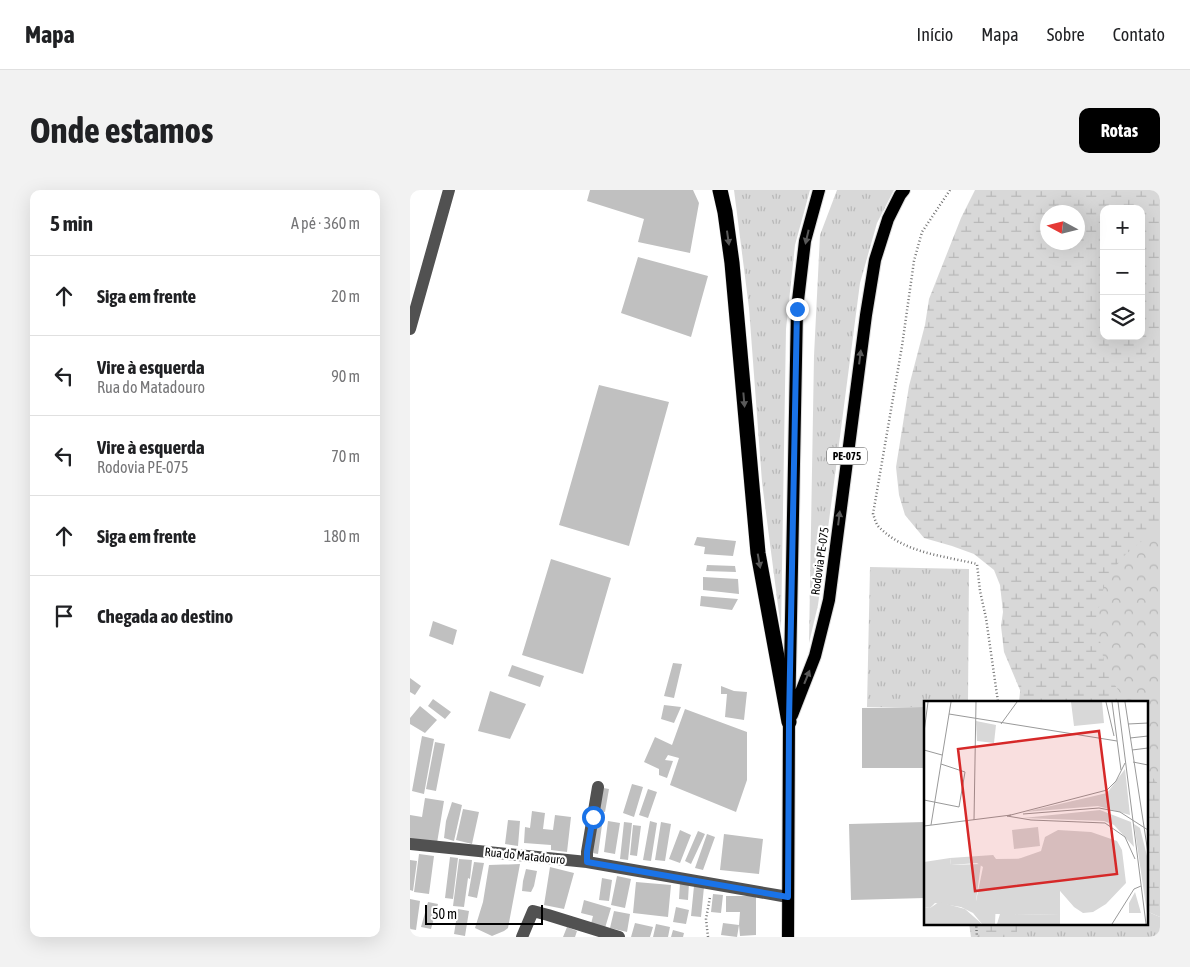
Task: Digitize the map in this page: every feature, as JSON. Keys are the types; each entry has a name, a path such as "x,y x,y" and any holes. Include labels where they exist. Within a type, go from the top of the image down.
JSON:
{"highway":[{"path":"720,190 732,263 758,552 789,722"}],"main road":[{"name":"PE-075","path":"789,722 797,309 805,242 819,190"},
{"name":"Rodovia PE-075","path":"788,937 789,722 815,656 828,600 875,260 888,219 904,190"}],"street":[{"path":"410,329 449,190"},
{"path":"587,862 598,787"},
{"name":"Rua do Matadouro","path":"410,844 587,862 788,897"},
{"path":"522,937 533,911 619,937"}],"path":[{"path":"950,190 922,232 914,261 902,346 873,514 878,527 896,540 919,551 977,564 998,701"},
{"path":"708,937 706,919 713,884"},
{"path":"976,924 977,937"}],"green space":[{"path":"734,190 810,190 795,245 786,329 781,629 762,482 749,308"},
{"path":"837,190 894,190 877,223 860,283 818,605 809,643 814,356 820,235"},
{"path":"975,190 1160,190 1160,526 1126,554 1106,578 1096,620 1106,672 1124,701 1025,701 1004,652 1000,585 994,570 974,554 924,538 905,515 899,495 896,467 909,386 925,325 929,299 961,218"},
{"path":"1043,472 1160,487 1160,844 1148,842 1148,701 1019,701"},
{"path":"870,567 969,569 968,701 924,701 924,707 867,707"},
{"path":"1148,772 1160,786 1160,917 1148,912"},
{"path":"1148,912 1160,917 1160,937 1017,937 1017,924 1148,924"},
{"path":"969,924 1017,924 1017,937 971,937"}],"building":[{"path":"590,190 693,190 699,203 690,253 638,242 644,219 587,201"},
{"path":"638,257 708,276 691,337 621,313"},
{"path":"599,385 669,402 629,546 559,525"},
{"path":"697,537 736,541 733,556 704,554 705,547 694,545"},
{"path":"551,559 611,578 583,674 522,655"},
{"path":"707,565 735,566 736,572 706,571"},
{"path":"703,577 738,579 739,594 703,590"},
{"path":"701,596 738,599 732,610 700,606"},
{"path":"433,621 457,630 453,645 429,636"},
{"path":"673,663 682,664 674,698 664,696"},
{"path":"512,665 544,676 540,687 508,676"},
{"path":"410,678 421,686 415,695 410,692"},
{"path":"721,686 734,691 747,692 744,720 725,717 727,694 721,694"},
{"path":"490,691 526,704 510,739 478,731"},
{"path":"433,699 451,712 445,719 428,706"},
{"path":"664,705 681,707 674,723 661,719"},
{"path":"420,706 437,720 425,733 410,724 410,718"},
{"path":"924,707 924,768 862,768 862,708"},
{"path":"685,709 747,732 747,780 736,812 670,785 679,758 668,755 665,760 673,761 667,778 659,775 659,769 644,762 655,737 672,745"},
{"path":"422,736 434,739 424,794 412,791"},
{"path":"435,742 445,744 436,791 426,789"},
{"path":"632,784 643,787 634,817 623,813"},
{"path":"598,787 609,789 605,812 593,810"},
{"path":"648,789 657,792 648,818 639,815"},
{"path":"425,798 444,801 437,843 410,839 410,815 422,817"},
{"path":"452,802 462,805 454,841 444,838 446,821"},
{"path":"463,809 479,812 472,844 456,840"},
{"path":"532,811 545,813 543,829 553,830 555,815 571,817 567,852 551,850 551,845 524,843 525,827 530,828"},
{"path":"593,817 603,818 598,854 587,852"},
{"path":"508,820 520,821 518,846 505,844"},
{"path":"608,821 620,823 615,854 604,852"},
{"path":"650,821 657,823 651,861 643,860"},
{"path":"624,822 632,823 628,860 620,859"},
{"path":"661,822 671,824 665,861 655,860"},
{"path":"924,822 924,898 851,900 849,824"},
{"path":"633,825 641,826 637,856 630,855"},
{"path":"680,830 691,835 680,863 669,859"},
{"path":"698,831 705,834 691,864 685,861"},
{"path":"707,834 715,837 703,870 695,868"},
{"path":"724,834 763,839 759,874 720,870"},
{"path":"419,854 434,856 429,894 414,892"},
{"path":"450,857 458,858 453,899 445,898"},
{"path":"459,859 472,860 464,907 453,906"},
{"path":"410,860 417,861 413,891 410,890"},
{"path":"474,862 484,863 477,898 468,896"},
{"path":"520,864 508,928 492,936 475,928 483,902 489,865"},
{"path":"550,867 574,873 564,909 544,905"},
{"path":"526,869 537,871 531,892 522,891"},
{"path":"617,876 631,879 625,908 611,905"},
{"path":"602,878 612,880 609,901 599,900"},
{"path":"636,882 671,885 668,917 633,913"},
{"path":"680,883 689,883 688,900 679,899"},
{"path":"694,886 704,887 701,917 691,916"},
{"path":"713,894 723,895 721,913 711,912"},
{"path":"726,896 756,896 756,935 740,936 740,912 726,912"},
{"path":"410,899 420,901 416,930 410,929"},
{"path":"584,900 611,908 605,928 591,924 593,916 581,913"},
{"path":"428,902 438,904 431,929 421,927"},
{"path":"676,907 689,910 686,924 673,922"},
{"path":"458,909 469,911 465,936 454,934"},
{"path":"614,911 630,914 627,932 610,928"},
{"path":"635,923 653,927 650,937 631,937"},
{"path":"723,923 739,925 737,937 721,935"},
{"path":"656,924 670,927 668,937 653,937"},
{"path":"567,927 577,931 575,937 563,937"},
{"path":"673,930 684,933 683,937 671,937"}],"route":[{"path":"593,817 587,862 788,897 789,722 797,309"}]}
